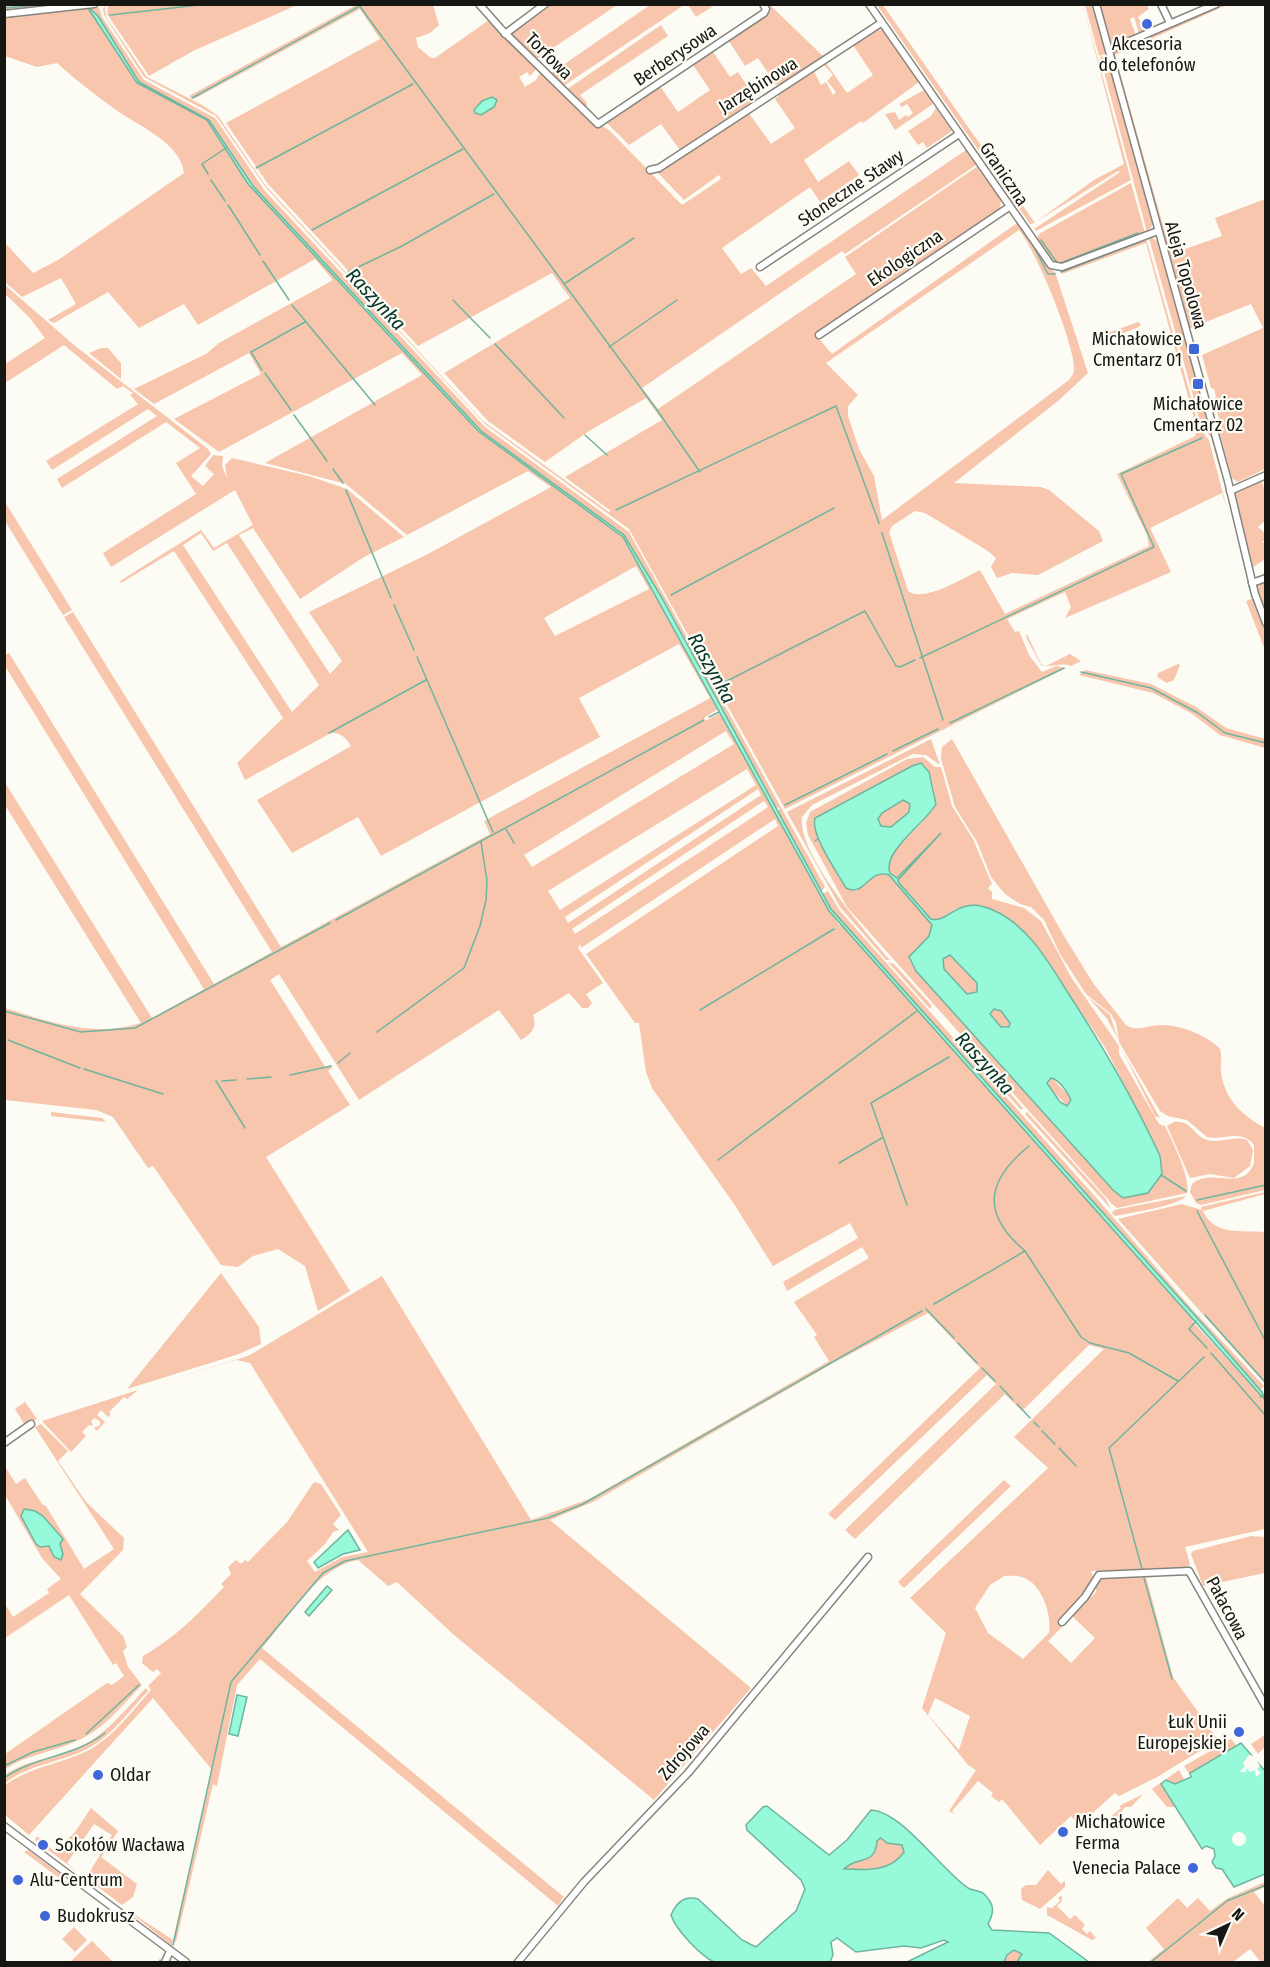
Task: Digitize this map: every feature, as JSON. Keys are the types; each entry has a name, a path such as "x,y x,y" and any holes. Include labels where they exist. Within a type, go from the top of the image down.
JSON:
{"street":[{"path":"4,14 94,4"},
{"name":"Torfowa","path":"479,4 505,34 596,123 601,123"},
{"path":"505,34 545,4"},
{"name":"Graniczna","path":"869,4 1049,263 1057,268 1158,231"},
{"name":"Aleja Topolowa","path":"1096,4 1230,491 1252,584 1266,623"},
{"path":"1161,4 1170,23"},
{"path":"1109,50 1216,4"},
{"name":"Berberysowa","path":"601,123 764,8"},
{"name":"Jarzębinowa","path":"650,170 659,168 882,23"},
{"name":"Słoneczne Stawy","path":"760,267 959,134"},
{"name":"Ekologiczna","path":"819,335 1008,207"},
{"path":"1230,491 1266,475"},
{"path":"1252,584 1266,578"},
{"path":"4,1443 32,1424"},
{"name":"Zdrojowa","path":"518,1962 584,1882 693,1767 868,1557"},
{"name":"Pałacowa","path":"1062,1622 1085,1597 1099,1575 1191,1573 1266,1707"},
{"path":"4,1826 186,1962"},
{"path":"165,1962 170,1951"}],"shaded area":[{"path":"127,4 297,5 193,51 149,76 107,14 108,6"},
{"path":"65,5 11,10 5,11 5,6"},
{"path":"86,5 98,16 139,82 209,120 253,186 481,431 624,535 662,598 831,909 1208,1330 1262,1392 1265,1400 829,911 623,537 478,431 248,184 207,120 137,83"},
{"path":"356,5 433,5 439,25 430,33 416,38 418,47 431,58 435,58 489,20 537,68 530,76 527,72 519,77 525,87 536,80 540,73 545,74 598,127 601,125 610,131 682,205 721,179 719,175 684,200 657,172 748,112 771,144 795,128 775,99 779,96 777,92 814,71 821,85 826,82 833,95 836,92 827,81 833,75 824,65 826,63 847,93 873,75 853,45 876,29 882,30 919,82 863,123 861,121 804,160 818,182 849,161 859,175 820,202 810,187 722,248 741,274 751,268 766,286 966,150 976,165 845,254 842,251 642,388 658,409 856,274 845,257 978,166 1001,200 1000,209 816,335 832,354 1017,223 1041,258 1055,272 1088,373 1058,401 954,483 1041,487 1049,490 1099,531 1103,541 1038,575 1012,573 997,578 991,567 996,558 988,551 925,513 915,511 892,526 889,532 908,591 915,594 933,592 980,570 1005,614 1149,546 1147,535 1117,474 1195,436 1197,429 1146,243 1062,274 1061,271 1146,238 1200,429 1209,440 1227,509 1222,493 1150,528 1171,572 1065,618 1071,607 1065,592 1007,619 1015,632 1019,631 1029,655 1042,672 1056,666 1066,668 785,809 629,529 485,424 267,189 216,116 144,77 104,15 103,9 105,6 106,17 147,77 204,106 218,116 266,186 483,421 609,512 611,511 565,477 662,420 646,398 589,431 545,462 488,421 444,373 570,298 552,273 418,346 268,184 226,123 380,39 360,9 194,99 189,96","holes":["491,97 497,102 481,115 474,109","1019,230 1034,256 1061,318 1072,356 1073,374 1069,380 882,520 874,476 859,449 848,416 848,406 858,395 826,363"]},
{"path":"548,5 617,5 538,58 532,57 510,33"},
{"path":"650,5 684,5 562,87 550,74"},
{"path":"688,5 715,5 696,17"},
{"path":"765,5 770,5 824,57 789,80 776,85 758,58 745,66 729,41 771,11"},
{"path":"877,5 883,5 1035,223 1030,224"},
{"path":"1083,5 1131,180 1036,231 1034,229 1120,172 1118,171 1037,221 1094,180 1124,164"},
{"path":"1085,5 1094,5 1108,53 1099,56"},
{"path":"1098,5 1147,5 1149,9 1138,17 1145,30 1139,33 1134,17 1130,19 1136,36 1110,47"},
{"path":"1222,5 1227,5 1115,55 1171,254 1222,236 1215,218 1265,199 1265,469 1238,482 1232,478 1220,434 1222,431 1214,399 1216,396 1214,389 1211,388 1202,355 1263,328 1251,304 1188,329 1112,54 1113,51"},
{"path":"99,7 102,17 144,80 215,118 265,191 485,427 629,532 825,887 822,891 777,812 780,808 775,807 632,547 618,530 481,431 253,186 209,120 139,82 91,8"},
{"path":"89,8 137,83 207,120 248,184 478,431 623,537 718,709 704,718 705,721 720,713 816,889 839,925 916,1009 916,1012 919,1011 1194,1320 1192,1321 1265,1400 1265,1529 1185,1547 1190,1564 1187,1569 1091,1571 1094,1579 1087,1592 1060,1623 1063,1626 1048,1641 1071,1663 1095,1638 1072,1616 1096,1592 1096,1583 1099,1579 1146,1577 1173,1677 1218,1740 1157,1777 1119,1796 1115,1793 1079,1825 1071,1816 1040,1845 1002,1799 999,1802 991,1796 993,1793 978,1781 952,1811 955,1814 949,1811 976,1770 968,1765 922,1708 946,1633 910,1598 1048,1468 1014,1437 1104,1349 1089,1345 1022,1411 1005,1394 855,1539 845,1530 996,1384 987,1375 835,1520 828,1514 980,1368 928,1313 835,1362 595,1501 550,1520 751,1688 654,1800 454,1635 397,1582 388,1586 358,1560 329,1572 316,1583 262,1648 564,1897 558,1906 260,1659 237,1685 217,1786 213,1784 176,1942 173,1940 212,1770 153,1698 29,1835 5,1815 5,1785 25,1774 87,1751 122,1724 151,1690 148,1686 161,1673 157,1669 153,1672 142,1663 143,1656 176,1633 224,1587 221,1584 231,1574 228,1567 236,1560 241,1564 245,1560 248,1562 287,1522 314,1482 321,1484 341,1515 333,1524 339,1530 333,1532 325,1544 307,1561 315,1572 342,1557 368,1552 250,1363 236,1360 143,1388 248,1356 382,1276 531,1520 589,1499 829,1361 814,1337 817,1335 794,1302 869,1258 862,1247 787,1291 783,1282 858,1238 850,1223 773,1266 734,1204 652,1088 646,1072 639,1023 635,1023 586,954 778,826 775,819 581,948 580,944 578,948 603,983 586,994 592,1003 588,1008 582,1008 569,993 533,1015 535,1023 533,1030 521,1040 499,1010 359,1100 279,974 270,980 326,1068 331,1065 332,1068 328,1071 350,1105 266,1157 350,1291 318,1311 305,1266 278,1249 253,1256 238,1267 221,1265 153,1166 148,1168 113,1117 96,1110 5,1100 5,1008 55,1023 89,1029 106,1029 141,1023 5,805 4,781 152,1018 204,989 5,666 5,655 9,653 214,984 272,952 64,617 73,612 281,947 490,834 484,821 710,698 679,644 579,698 600,737 381,856 358,817 292,853 257,800 351,746 341,735 331,733 245,780 237,763 283,718 174,551 121,583 120,581 201,530 214,548 253,525 235,490 111,567 103,553 196,494 176,463 200,448 166,422 62,488 57,479 157,416 148,409 52,470 46,461 138,404 130,395 133,393 123,386 117,389 64,345 5,383 5,364 45,338 29,317 5,294 5,285 74,345 208,449 211,454 191,476 203,486 214,474 205,466 213,455 223,456 222,466 227,478 225,465 232,458 309,476 347,489 404,537 364,557 300,599 253,528 239,535 330,674 342,661 309,612 428,554 551,487 528,471 407,535 346,484 265,463 422,375 402,353 219,452 174,419 261,374 249,353 154,404 134,389 206,354 219,343 333,280 315,259 198,325 184,304 139,328 108,292 54,323 48,320 76,304 61,278 22,297 5,282 5,243 33,273 58,260 184,173 181,162 167,144 108,104 57,63 37,67 5,56 5,17","holes":["201,533 213,551 227,543 319,685 292,712 183,545","636,566 649,589 555,636 544,618","726,731 734,744 532,867 524,855","747,769 756,785 560,910 548,891","758,789 761,795 568,923 565,917","764,801 768,807 575,934 572,929","1004,1576 1022,1577 1035,1586 1044,1600 1049,1618 1049,1633 1023,1659 988,1633 975,1608 990,1585","935,1698 970,1716 959,1750 928,1715"]},
{"path":"661,25 668,36 580,95 587,103 586,109 566,90"},
{"path":"713,52 730,77 738,72 756,99 680,150 661,124 629,145 606,122 660,86 678,112 710,90 693,65"},
{"path":"1108,55 1154,223 1147,232 1100,57"},
{"path":"924,90 933,104 895,130 885,114 895,112 899,120 906,115 908,117 913,113 907,104 902,107 899,104"},
{"path":"492,97 497,100 494,107 481,115 475,113 474,110 482,101"},
{"path":"936,108 952,131 927,148 923,142 918,145 908,131 931,116"},
{"path":"1131,183 1145,233 1065,263 1052,263 1037,239 1039,234"},
{"path":"1149,238 1160,243 1197,375 1199,393 1194,399"},
{"path":"1138,322 1141,324 1139,327 1106,340 1103,338 1105,334"},
{"path":"108,348 121,363 121,379 89,353"},
{"path":"1203,399 1223,473 1221,473 1211,437 1202,428 1194,402"},
{"path":"1265,477 1262,483 1265,491 1265,521 1258,527 1265,533 1265,541 1262,541 1265,544 1265,559 1252,568 1235,494"},
{"path":"5,502 72,610 63,615 5,521"},
{"path":"1265,580 1265,612 1257,586"},
{"path":"1254,598 1265,628 1265,650 1246,601"},
{"path":"1027,634 1041,664 1045,666 1041,665 1026,637"},
{"path":"1070,654 1081,661 1071,666 1046,666"},
{"path":"1180,665 1174,680 1167,683 1157,677 1158,673"},
{"path":"1085,670 1151,684 1196,707 1226,728 1265,739 1265,748 1220,735 1191,713 1153,693 1079,675"},
{"path":"931,739 940,765 926,755 913,754 812,805 802,817 803,832 821,871 850,912 890,960 886,960 840,907 787,812"},
{"path":"952,739 1064,936 1093,983 1126,1025 1134,1028 1158,1025 1178,1027 1202,1036 1220,1049 1224,1087 1244,1114 1265,1128 1265,1190 1201,1205 1196,1203 1190,1192 1192,1184 1208,1177 1234,1179 1242,1177 1249,1172 1254,1163 1254,1145 1249,1140 1238,1136 1207,1137 1187,1120 1168,1116 1160,1111 1119,1042 1116,1023 1111,1014 1086,994 1060,954 1044,920 1031,907 1020,904 1005,894 991,877 977,842 955,807 941,759 942,747"},
{"path":"923,757 935,767 941,767 952,806 973,839 992,884 988,888 992,892 992,899 1024,908 1041,921 1071,977 1119,1046 1119,1054 1159,1124 1165,1126 1184,1169 1187,1193 1117,1208 1112,1204 847,907 808,835 806,823 810,812 907,759","holes":["924,765 930,775 934,800 930,812 922,823 894,852 889,862 890,873 897,878 941,833 897,880 899,883 931,919 942,919 955,909 968,905 987,908 1009,919 1039,949 1106,1049 1160,1156 1156,1184 1148,1193 1124,1198 1113,1190 916,971 909,960 929,936 932,925 889,875 875,876 856,891 846,888 819,840 818,838"]},
{"path":"921,763 929,772 936,804 892,856 889,864 890,873 897,878 941,833 898,880 899,883 931,919 943,917 963,907 982,906 995,911 1019,927 1038,948 1107,1055 1160,1156 1162,1174 1148,1193 1123,1198 1113,1190 916,971 909,957 929,936 932,925 889,875 876,875 858,889 846,888 825,853 816,833 815,818","holes":["903,800 910,804 909,812 891,827 881,826 878,819 882,813","950,955 977,983 977,992 967,994 944,969 943,959","994,1009 1001,1011 1010,1023 1009,1027 1001,1027 990,1014","1051,1078 1063,1087 1071,1100 1067,1106 1060,1102 1047,1083"]},
{"path":"903,800 910,804 909,812 891,827 881,826 878,819 882,813"},
{"path":"828,891 840,911 1100,1202 1191,1308 1264,1386 1260,1390 833,912 822,894"},
{"path":"948,955 955,958 977,983 977,992 967,994 944,969 942,962"},
{"path":"888,962 894,964 932,1006 930,1009"},
{"path":"1088,997 1110,1015 1118,1039 1107,1019"},
{"path":"999,1009 1010,1023 1009,1027 1001,1027 991,1017 992,1010"},
{"path":"966,1043 1023,1108 1021,1110 963,1046"},
{"path":"1122,1050 1160,1118 1155,1116"},
{"path":"1052,1078 1071,1098 1067,1106 1050,1088 1048,1081"},
{"path":"51,1112 102,1118 106,1122 51,1116"},
{"path":"1027,1112 1105,1198 1111,1209 1025,1114"},
{"path":"1174,1122 1185,1123 1207,1140 1237,1138 1247,1140 1253,1150 1250,1166 1234,1178 1210,1174 1190,1178 1167,1126"},
{"path":"1265,1192 1265,1194 1203,1211 1214,1225 1221,1228 1265,1232 1265,1384 1118,1219 1182,1204 1202,1210 1201,1207"},
{"path":"1186,1196 1174,1203 1153,1209 1115,1216 1112,1213 1114,1210"},
{"path":"221,1273 259,1327 261,1344 239,1354 127,1389"},
{"path":"138,1390 127,1399 124,1397 109,1412 111,1414 108,1417 101,1410 97,1415 105,1422 97,1431 94,1428 100,1425 100,1421 94,1418 91,1421 93,1426 89,1425 82,1432 86,1436 71,1452 42,1421"},
{"path":"25,1402 37,1419 25,1425 15,1409"},
{"path":"41,1424 68,1451 58,1461 86,1502 124,1538 123,1550 80,1594 123,1636 127,1647 123,1651 128,1667 142,1685 113,1715 88,1735 5,1769 5,1754 107,1683 112,1685 124,1676 116,1663 113,1665 69,1595 5,1638 5,1604 13,1617 49,1593 47,1589 61,1579 42,1558 5,1495 4,1465 16,1484 25,1478 42,1504 46,1506 84,1569 114,1549 35,1427"},
{"path":"1004,1480 1011,1486 904,1588 898,1582"},
{"path":"24,1509 35,1511 43,1516 63,1539 60,1544 63,1554 61,1560 54,1557 49,1546 40,1547 36,1544 21,1516"},
{"path":"348,1530 360,1550 343,1554 318,1568 314,1562"},
{"path":"1251,1536 1265,1537 1265,1573 1203,1586 1191,1554 1193,1551"},
{"path":"327,1586 332,1590 309,1616 305,1612"},
{"path":"146,1688 148,1691 127,1715 96,1744 76,1754 24,1772 5,1783 5,1775 13,1770 75,1749 95,1738 113,1723"},
{"path":"237,1695 247,1697 238,1736 229,1734"},
{"path":"1265,1735 1265,1747 1258,1754 1251,1744"},
{"path":"1231,1739 1236,1745 1190,1774 1191,1777 1184,1766"},
{"path":"1241,1743 1265,1771 1265,1874 1234,1887 1222,1869 1216,1868 1212,1862 1215,1856 1214,1849 1206,1846 1202,1849 1161,1784 1166,1780 1175,1784 1191,1777 1190,1773"},
{"path":"1179,1770 1185,1781 1175,1784 1169,1781 1162,1782 1175,1807 1167,1807 1152,1789"},
{"path":"1143,1794 1131,1807 1125,1807 1115,1821 1108,1819 1121,1808 1119,1806"},
{"path":"767,1806 829,1855 847,1840 871,1810 883,1813 909,1831 957,1880 968,1888 985,1895 992,1906 988,1924 992,1930 1049,1933 1089,1962 1017,1962 1022,1954 1014,1950 1007,1955 1004,1962 907,1962 948,1942 944,1940 921,1948 904,1946 856,1952 837,1938 831,1942 833,1955 830,1962 750,1964 714,1962 689,1942 673,1921 671,1915 681,1901 689,1898 698,1899 742,1940 756,1947 796,1911 805,1889 801,1880 747,1830 746,1825 763,1807","holes":["881,1838 887,1843 902,1845 904,1852 899,1859 877,1868 844,1869 854,1862 869,1858 876,1849 877,1841"]},
{"path":"91,1808 118,1831 101,1857 137,1884 133,1897 122,1905 86,1878 112,1835 94,1824 67,1863 79,1873 35,1840 37,1836 55,1852 75,1832"},
{"path":"881,1838 890,1843 902,1845 904,1852 891,1863 877,1868 844,1869 872,1855 877,1841"},
{"path":"28,1850 59,1873 70,1886 24,1852"},
{"path":"1048,1870 1061,1884 1065,1881 1065,1887 1040,1909 1022,1900 1021,1889 1026,1885 1036,1885"},
{"path":"1265,1882 1265,1887 1254,1892 1265,1906 1265,1962 1261,1962 1250,1949 1233,1962 1148,1962 1164,1949 1146,1928 1178,1898 1187,1908 1198,1898 1210,1911 1228,1898"},
{"path":"1062,1896 1062,1901 1057,1906 1070,1919 1075,1915 1085,1925 1082,1929 1087,1934 1090,1931 1096,1938 1092,1940 1047,1915 1047,1907 1052,1908 1060,1901 1058,1897"},
{"path":"126,1909 173,1940 172,1946"},
{"path":"74,1927 87,1940 75,1952 62,1939"},
{"path":"92,1941 113,1962 70,1962"},
{"path":"1014,1950 1022,1954 1017,1962 1004,1962 1007,1955"}],"pier":[{"path":"1249,1755 1255,1756 1260,1766 1257,1769 1261,1773 1256,1777 1255,1770 1250,1772 1246,1768 1246,1772 1241,1772 1245,1767 1243,1763"},
{"path":"1239,1832 1244,1834 1246,1839 1244,1844 1239,1846 1234,1844 1232,1839 1234,1834"}],"waterway":[{"path":"4,8 51,4"},
{"path":"110,15 208,4"},
{"path":"358,4 657,410 700,472"},
{"path":"192,98 358,7"},
{"path":"256,168 413,84"},
{"path":"208,174 202,164 226,148"},
{"path":"312,230 463,149"},
{"path":"211,180 225,201"},
{"path":"348,272 402,246 494,194"},
{"path":"228,205 260,255"},
{"path":"1041,240 1058,264 1138,233"},
{"path":"564,284 634,238"},
{"path":"1061,272 1142,241"},
{"path":"1032,243 1048,274 1055,274"},
{"path":"263,261 289,300"},
{"path":"453,300 490,338"},
{"path":"609,347 677,300"},
{"path":"292,305 375,405"},
{"path":"262,370 251,352 305,322"},
{"path":"495,344 564,418"},
{"path":"265,373 291,410"},
{"path":"616,510 836,406 879,523"},
{"path":"294,415 327,461"},
{"path":"585,435 607,455"},
{"path":"920,658 1154,547 1121,474 1202,438"},
{"path":"333,469 343,483"},
{"path":"346,490 391,598"},
{"path":"671,595 834,508"},
{"path":"882,533 943,720"},
{"path":"1249,586 1252,596"},
{"path":"1253,599 1266,631"},
{"path":"394,605 414,650"},
{"path":"719,685 865,611 896,666 900,667 915,660"},
{"path":"417,657 493,832"},
{"path":"950,723 1064,668"},
{"path":"1081,672 1151,688 1198,713 1225,733 1266,743"},
{"path":"329,733 426,680"},
{"path":"709,717 719,712"},
{"path":"336,920 704,720"},
{"path":"893,751 938,729"},
{"path":"785,805 887,754"},
{"path":"506,829 514,843"},
{"path":"377,1032 464,968 480,926 486,900 487,881 481,842"},
{"path":"4,1011 81,1032 135,1028 330,923"},
{"path":"700,1010 834,929"},
{"path":"718,1160 917,1011"},
{"path":"8,1040 80,1068"},
{"path":"338,1063 350,1053"},
{"path":"907,1205 871,1103 949,1057"},
{"path":"290,1075 331,1066"},
{"path":"84,1069 163,1094"},
{"path":"247,1079 271,1077"},
{"path":"222,1081 236,1080"},
{"path":"216,1081 245,1128"},
{"path":"839,1163 882,1138"},
{"path":"934,1304 1025,1251 1001,1223 995,1210 994,1197 997,1184 1004,1171 1029,1146"},
{"path":"1161,1175 1186,1191"},
{"path":"1197,1200 1266,1185"},
{"path":"1197,1211 1266,1342"},
{"path":"1025,1251 1081,1337 1090,1343 1129,1353 1178,1381"},
{"path":"926,1309 954,1338"},
{"path":"173,1945 231,1682 323,1573 345,1561 548,1518 583,1504 922,1311"},
{"path":"1205,1315 1266,1383"},
{"path":"1196,1321 1189,1329 1207,1348"},
{"path":"958,1343 977,1363"},
{"path":"1211,1353 1266,1416"},
{"path":"1142,1569 1109,1448 1204,1357"},
{"path":"982,1368 995,1381"},
{"path":"1000,1386 1013,1400"},
{"name":"Raszynka","path":"1260,1397 1266,1393"},
{"path":"1017,1404 1030,1418"},
{"path":"1034,1422 1039,1427"},
{"path":"1042,1431 1055,1444"},
{"path":"1059,1448 1076,1466"},
{"path":"1144,1578 1172,1679"},
{"path":"86,1734 139,1685"},
{"path":"4,1778 28,1765 80,1747 105,1733"},
{"path":"4,1766 33,1752 75,1740"},
{"path":"1151,1962 1227,1901 1266,1885"}],"place":[{"name":"Akcesoria do telefonów","path":"1147,24"},
{"name":"Michałowice Cmentarz 01","path":"1194,349"},
{"name":"Michałowice Cmentarz 02","path":"1198,384"},
{"name":"Łuk Unii Europejskiej","path":"1239,1732"},
{"name":"Oldar","path":"98,1775"},
{"name":"Michałowice Ferma","path":"1063,1832"},
{"name":"Sokołów Wacława","path":"43,1845"},
{"name":"Venecia Palace","path":"1193,1868"},
{"name":"Alu-Centrum","path":"18,1880"},
{"name":"Budokrusz","path":"45,1916"}]}
